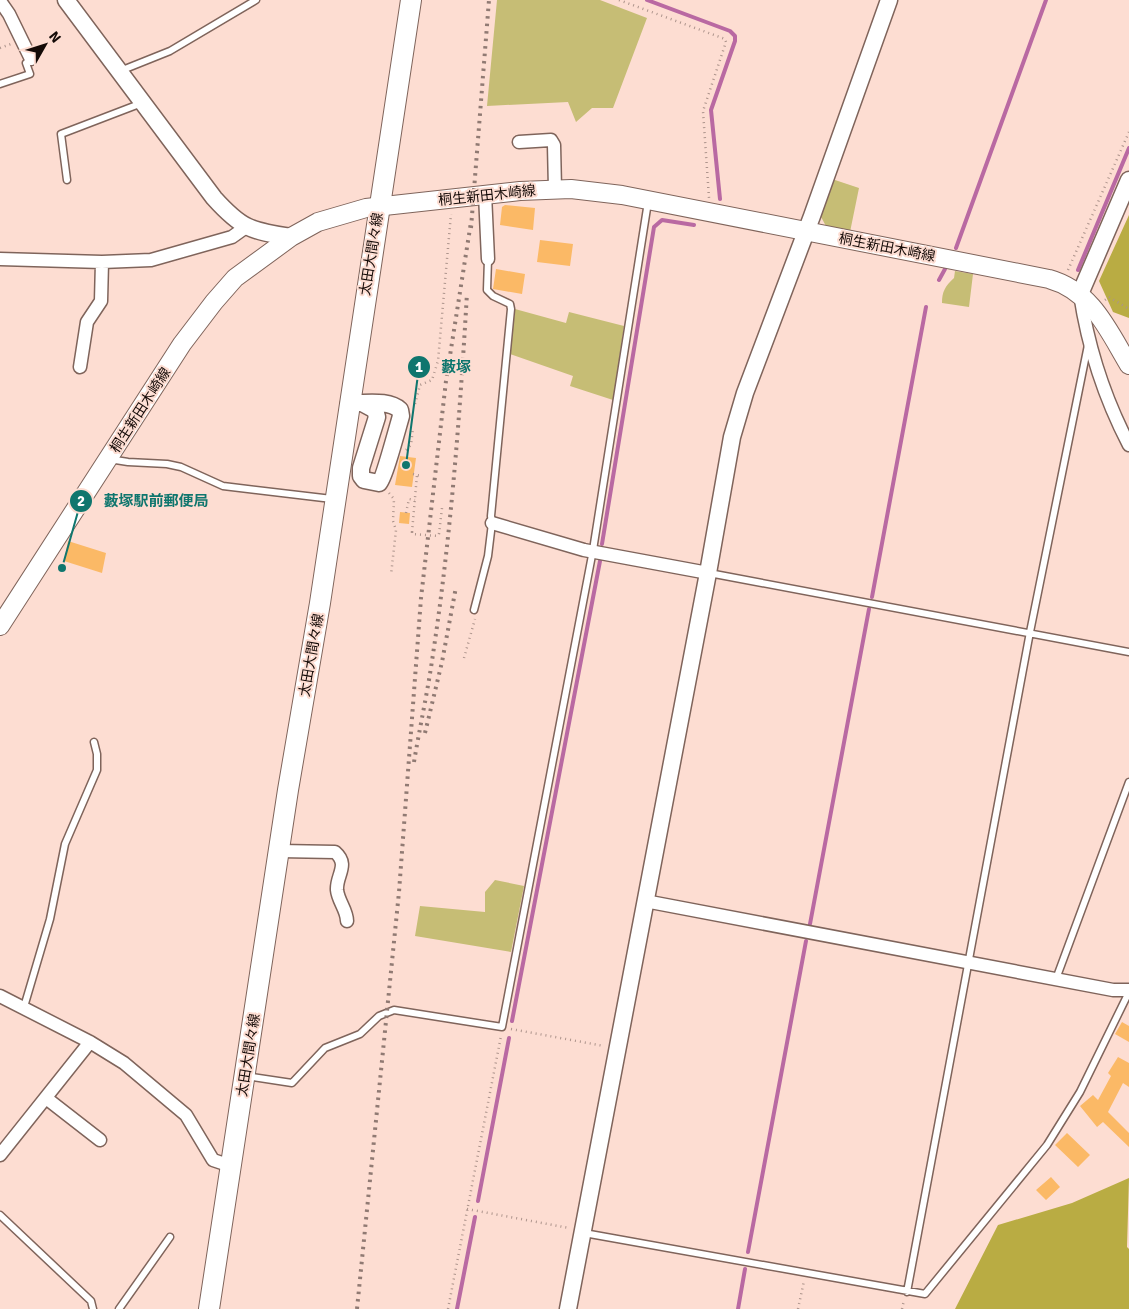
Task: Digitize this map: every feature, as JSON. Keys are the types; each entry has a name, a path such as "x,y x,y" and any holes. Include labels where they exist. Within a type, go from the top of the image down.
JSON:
{"main road":[{"name":"太田大間々線","path":"209,1309 320,602 334,499 355,403 379,206 411,0"},
{"name":"桐生新田木崎線","path":"0,626 182,344 214,302 246,269 291,236 318,222 356,210 485,194 555,189 601,192 1062,282 1080,294 1098,312 1129,365"}],"street":[{"path":"66,0 214,198 233,219 246,227 291,236"},
{"path":"568,1309 708,573 732,437 745,393 806,231 889,0"},
{"path":"0,2 9,14 31,59"},
{"path":"519,142 551,140 554,145 555,189"},
{"path":"1129,180 1080,294 1088,344 1118,424 1129,445"},
{"path":"485,194 488,259"},
{"path":"0,259 102,262 151,260 232,237 246,227"},
{"path":"80,367 87,322 101,301 102,262"},
{"path":"374,402 394,406 401,413 385,475 379,483 364,480 361,476 360,468 377,417 375,410 355,403 374,402"},
{"path":"492,523 584,550 708,573"},
{"path":"280,851 335,852 339,855 344,866 338,892 346,911 347,921"},
{"path":"645,901 968,962 1128,997"},
{"path":"0,996 90,1042 124,1063 182,1111 196,1127 210,1156 219,1163 232,1166"},
{"path":"0,1155 90,1042"},
{"path":"46,1098 100,1140"}],"lane":[{"path":"120,71 170,51 256,0"},
{"path":"0,84 30,74 26,63 31,59"},
{"path":"67,180 61,134 143,103"},
{"path":"245,1076 292,1082 325,1048 360,1034 379,1016 394,1010 502,1027 592,550 648,201"},
{"path":"474,610 488,556 511,309 510,304 493,296 487,290 488,259"},
{"path":"906,1292 1030,632 1088,344"},
{"path":"109,459 181,467 223,486 334,499"},
{"path":"708,573 1129,652"},
{"path":"24,1007 50,919 65,844 96,770 97,754 94,742"},
{"path":"1056,980 1129,782"},
{"path":"583,1232 925,1294 1048,1145 1080,1092 1102,1044 1128,997"},
{"path":"0,1215 90,1301 93,1309"},
{"path":"119,1309 170,1238"}],"path":[{"path":"619,0 725,39 703,111 709,199 708,212"},
{"path":"1062,282 1129,132"},
{"path":"415,404 420,385 432,380 438,361 451,209"},
{"path":"1102,302 1109,297 1129,309"},
{"path":"417,475 412,534 438,536 442,508"},
{"path":"389,494 394,499 396,530 391,575"},
{"path":"406,513 409,500 415,502"},
{"path":"464,658 476,616 474,610"},
{"path":"448,1309 502,1027 617,1048"},
{"path":"467,1208 573,1228 583,1232"},
{"path":"798,1309 805,1273"}],"shaded area":[{"path":"497,0 600,0 647,18 613,108 592,108 576,122 568,102 487,106"},
{"path":"832,179 859,188 850,232 827,228 820,215"},
{"path":"1129,215 1129,318 1113,312 1099,281"},
{"path":"955,271 973,274 969,307 942,303 945,289 954,278"},
{"path":"515,309 566,323 569,312 624,326 613,400 570,386 573,376 510,354"},
{"path":"495,880 524,886 511,952 415,936 420,906 485,912 485,892"},
{"path":"1129,1178 1127,1247 1129,1249 1129,1309 955,1309 998,1225 1072,1203"}],"building":[{"path":"505,205 535,208 533,230 500,225 502,207"},
{"path":"540,240 573,244 570,266 537,262"},
{"path":"496,269 525,274 522,294 493,289"},
{"path":"400,456 416,458 412,487 395,485"},
{"path":"400,512 410,513 409,524 399,523"},
{"path":"68,541 106,553 102,573 64,561"},
{"path":"1122,1022 1129,1026 1129,1042 1115,1034"},
{"path":"1118,1057 1129,1063 1129,1087 1123,1083 1108,1112 1129,1133 1129,1147 1103,1122 1097,1127 1080,1106 1093,1095 1098,1100 1111,1076 1108,1073"},
{"path":"1067,1133 1090,1155 1078,1167 1055,1145"},
{"path":"1051,1177 1060,1187 1046,1200 1036,1190"}],"waterway":[{"path":"647,0 730,31 735,36 735,41 711,110 720,199"},
{"path":"956,248 1046,0"},
{"path":"1078,270 1129,148"},
{"path":"602,544 654,227 662,220 694,225"},
{"path":"939,280 945,269"},
{"path":"872,597 926,307"},
{"path":"512,1021 600,561"},
{"path":"810,924 869,609"},
{"path":"748,1252 806,941"},
{"path":"478,1201 509,1038"},
{"path":"457,1309 475,1217"},
{"path":"738,1309 745,1269"}],"railway":[{"path":"471,228 489,0"},
{"path":"357,1309 399,892 421,598 446,381 471,222"},
{"path":"414,762 431,668 445,564 458,429 467,293"},
{"path":"425,733 442,662 456,587"}],"place":[{"name":"藪塚","path":"406,465"},
{"name":"藪塚駅前郵便局","path":"62,568"}]}
